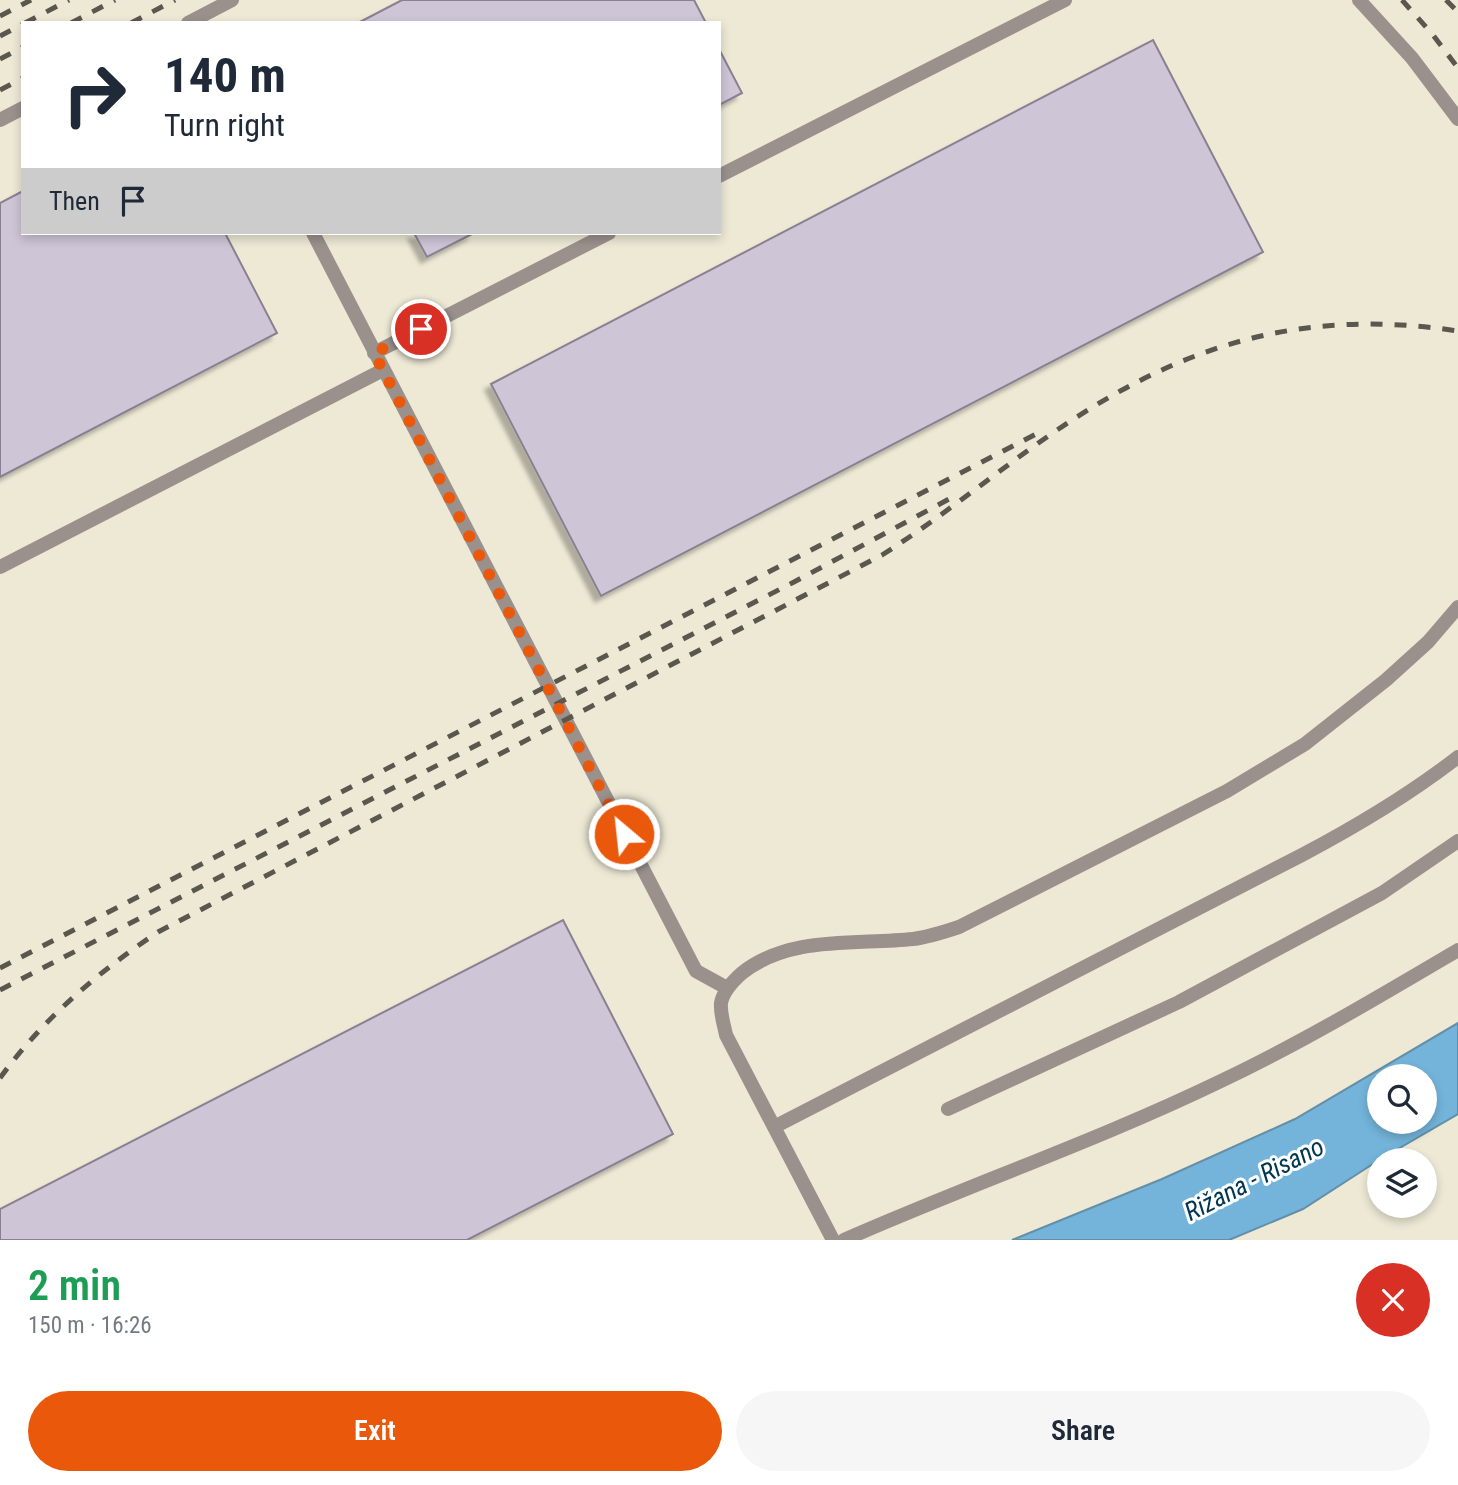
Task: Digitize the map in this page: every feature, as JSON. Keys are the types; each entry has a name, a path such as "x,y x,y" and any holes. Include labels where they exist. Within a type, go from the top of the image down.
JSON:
{"street":[{"path":"204,19 232,0"},
{"path":"721,175 1065,0"},
{"path":"1359,0 1412,58 1458,119"},
{"path":"0,120 21,109"},
{"path":"314,235 696,971 727,988"},
{"path":"374,353 605,235"},
{"path":"0,567 383,370"},
{"path":"833,1240 726,1035 721,1002 727,988 748,968 806,946 911,939 936,935 959,927 1227,791 1304,744 1339,719 1428,642 1458,607"},
{"path":"774,1127 1312,850 1410,793 1458,757"},
{"path":"948,1109 1180,1002 1382,893 1458,841"},
{"path":"845,1240 1220,1082 1309,1038 1458,950"}],"water":[{"path":"1458,1023 1458,1114 1437,1126 1437,1064 1388,1064"},
{"name":"Rižana - Risano","path":"1367,1077 1367,1134 1424,1134 1400,1148 1367,1148 1367,1168 1303,1209 1229,1240 1012,1240 1162,1179 1295,1119"}],"building":[{"path":"402,0 694,0 705,21 362,21"},
{"path":"1153,40 1263,252 601,596 491,384"},
{"path":"721,53 742,93 721,104"},
{"path":"21,192 21,235 226,235 277,333 0,477 0,203"},
{"path":"415,235 470,235 427,257"},
{"path":"563,920 673,1134 467,1240 0,1240 0,1209"}],"railway":[{"path":"0,16 31,0"},
{"path":"29,21 69,0"},
{"path":"75,21 115,0"},
{"path":"135,21 175,0"},
{"path":"1402,0 1458,68"},
{"path":"1446,0 1458,12"},
{"path":"0,36 21,25"},
{"path":"0,59 21,48"},
{"path":"0,90 21,79"},
{"path":"0,1078 53,1016 114,963 158,932 882,555 1047,437 1095,405 1144,379 1192,357 1242,341 1292,330 1345,325 1400,325 1458,331"},
{"path":"0,968 1042,431"},
{"path":"0,990 794,582 951,498"}],"route":[{"path":"421,329 374,353 624,834"}]}
